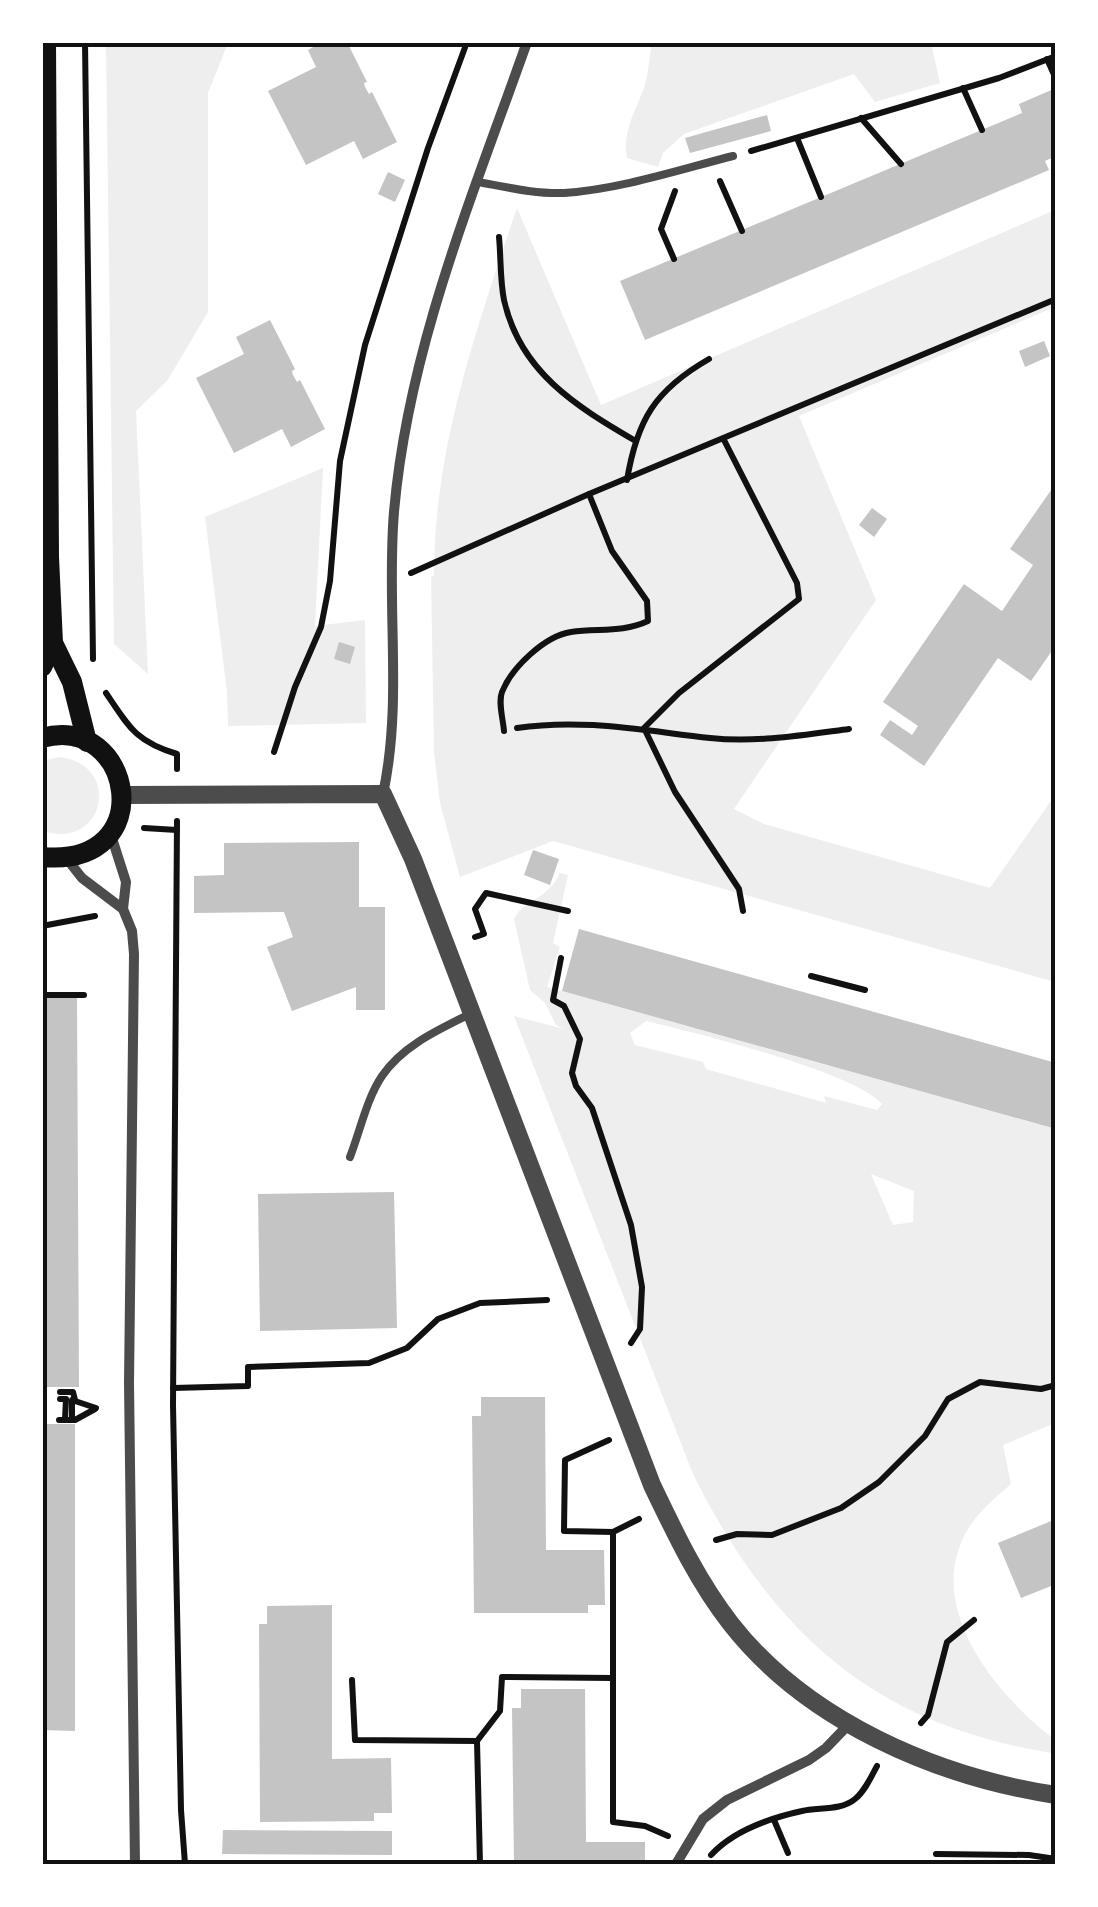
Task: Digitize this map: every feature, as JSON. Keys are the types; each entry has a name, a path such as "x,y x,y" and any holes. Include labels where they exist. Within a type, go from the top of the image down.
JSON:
{"main road":[{"path":"46,42 48,538 54,644 72,682 88,742"},
{"path":"42,667 54,644"},
{"path":"42,738 71,736 88,742 112,763 123,795 110,834 98,847 67,859 42,857"}],"street":[{"path":"527,42 418,363 406,421 394,512 391,581 395,730 384,794 663,1508 686,1554 733,1626 787,1679 889,1745 1008,1788 1056,1796"},
{"path":"123,795 384,794"},
{"path":"110,834 126,882 123,909 132,931 134,954 128,1407 135,1864"},
{"path":"67,859 82,878 123,909"},
{"path":"676,1864 703,1819 727,1800 810,1760 850,1723"}],"lane":[{"path":"478,182 566,193 733,156"},
{"path":"350,1157 381,1078 403,1052 440,1028 472,1014"}],"path":[{"path":"85,42 93,666"},
{"path":"274,752 294,687 321,628 330,581 340,462 365,345 428,148 467,42"},
{"path":"733,156 1051,58 1056,79"},
{"path":"963,88 982,130"},
{"path":"862,118 901,164"},
{"path":"797,138 822,197"},
{"path":"712,161 742,231"},
{"path":"674,259 661,229 684,168"},
{"path":"499,238 504,302 528,354 545,379 571,403 634,440"},
{"path":"391,581 588,494 1056,299"},
{"path":"627,481 634,440 642,424 663,394 685,373 709,360"},
{"path":"644,728 679,693 798,598 797,583 724,440"},
{"path":"504,730 501,694 520,666 543,644 568,632 614,632 648,621 647,601 612,551 588,494"},
{"path":"97,680 134,734 150,746 177,754"},
{"path":"517,728 555,722 644,728 711,738 850,729"},
{"path":"644,728 676,792 739,888 744,911"},
{"path":"177,830 173,1388 185,1864"},
{"path":"475,937 484,934 475,909 486,893 568,911"},
{"path":"42,926 58,926 123,909"},
{"path":"561,958 553,1000 564,1006 580,1039 572,1073 592,1108 631,1224 642,1287 640,1329 630,1344"},
{"path":"811,976 865,990"},
{"path":"42,995 84,995"},
{"path":"173,1388 248,1386 248,1366 369,1363 407,1348 438,1319 480,1303 546,1300"},
{"path":"716,1540 738,1534 772,1534 841,1508 891,1470 925,1436 948,1399 980,1382 1041,1389 1056,1385"},
{"path":"66,1420 66,1399 60,1396 73,1392 75,1400"},
{"path":"66,1420 96,1408 75,1400"},
{"path":"66,1420 75,1400"},
{"path":"632,1432 565,1460 564,1531 612,1532 663,1508"},
{"path":"612,1532 612,1822 645,1826 706,1863 721,1844 774,1820 854,1800 889,1745"},
{"path":"921,1722 928,1714 947,1642 974,1620"},
{"path":"480,1864 477,1741 500,1711 502,1677 612,1678"},
{"path":"352,1680 355,1740 477,1741"},
{"path":"774,1820 788,1853"},
{"path":"1056,1829 1056,1844"},
{"path":"936,1854 1056,1859"}],"shaded area":[{"path":"106,43 228,43 208,93 208,312 167,381 136,411 148,674 114,644"},
{"path":"647,43 931,43 940,83 875,102 854,74 684,134 663,153 658,167 627,158 626,149 630,122 646,79 651,48"},
{"path":"517,208 601,405 1055,210 1055,307 799,416 876,600 734,809 764,824 990,888 1055,795 1055,982 553,841 460,877 440,803 434,752 431,577 450,434 473,343"},
{"path":"323,468 315,626 365,620 366,723 228,726 205,517"},
{"path":"59,757 79,763 92,774 98,789 98,804 92,818 81,829 64,834 43,831 43,761"},
{"path":"560,873 568,875 553,943 560,947 547,987 1055,1129 1055,1423 1003,1445 1011,1484 968,1529 956,1558 954,1587 959,1616 971,1644 1007,1695 1050,1736 1055,1744 1052,1753 988,1739 932,1720 881,1694 835,1662 794,1624 757,1580 724,1530 693,1474 514,1016 564,1029 556,1025 545,1003 530,990 514,919","holes":["646,1021 808,1067 840,1079 882,1104 877,1110 824,1096 826,1103 706,1069 703,1062 635,1045 630,1033","871,1174 914,1191 913,1222 893,1225"]}],"building":[{"path":"322,42 347,42 367,82 365,87 369,94 372,92 397,142 363,159 354,141 306,165 268,91 316,67 308,50"},
{"path":"1056,88 1056,156 1045,161 1049,170 645,340 620,281 1022,113 1019,104"},
{"path":"767,115 771,131 690,153 685,138"},
{"path":"388,172 405,180 395,202 378,194"},
{"path":"270,320 295,369 293,375 297,382 300,380 325,429 291,447 282,429 234,453 196,378 244,354 236,337"},
{"path":"1044,341 1050,356 1025,367 1019,351"},
{"path":"1056,483 1056,645 1031,681 998,658 924,766 880,735 890,720 912,735 918,726 883,702 964,584 1002,611 1033,565 1010,549"},
{"path":"872,508 887,519 874,537 859,525"},
{"path":"339,642 355,647 350,664 334,659"},
{"path":"359,842 359,907 385,907 385,1010 356,1010 356,987 292,1011 267,947 293,937 284,912 194,913 194,876 224,875 224,843"},
{"path":"533,850 559,859 550,885 524,875"},
{"path":"579,929 1056,1063 1056,1129 562,991"},
{"path":"42,998 77,998 79,1387 42,1387"},
{"path":"394,1192 397,1328 260,1331 258,1194"},
{"path":"481,1397 545,1397 546,1550 604,1550 605,1605 588,1605 588,1613 474,1613 472,1416 481,1416"},
{"path":"42,1424 75,1424 75,1731 42,1730"},
{"path":"1056,1519 1056,1584 1021,1598 998,1543"},
{"path":"332,1605 332,1759 391,1758 392,1813 374,1813 374,1821 260,1822 259,1624 267,1624 267,1606"},
{"path":"521,1689 585,1689 586,1842 645,1842 645,1864 514,1864 512,1708 521,1708"},
{"path":"223,1830 392,1831 392,1855 222,1854"}]}
